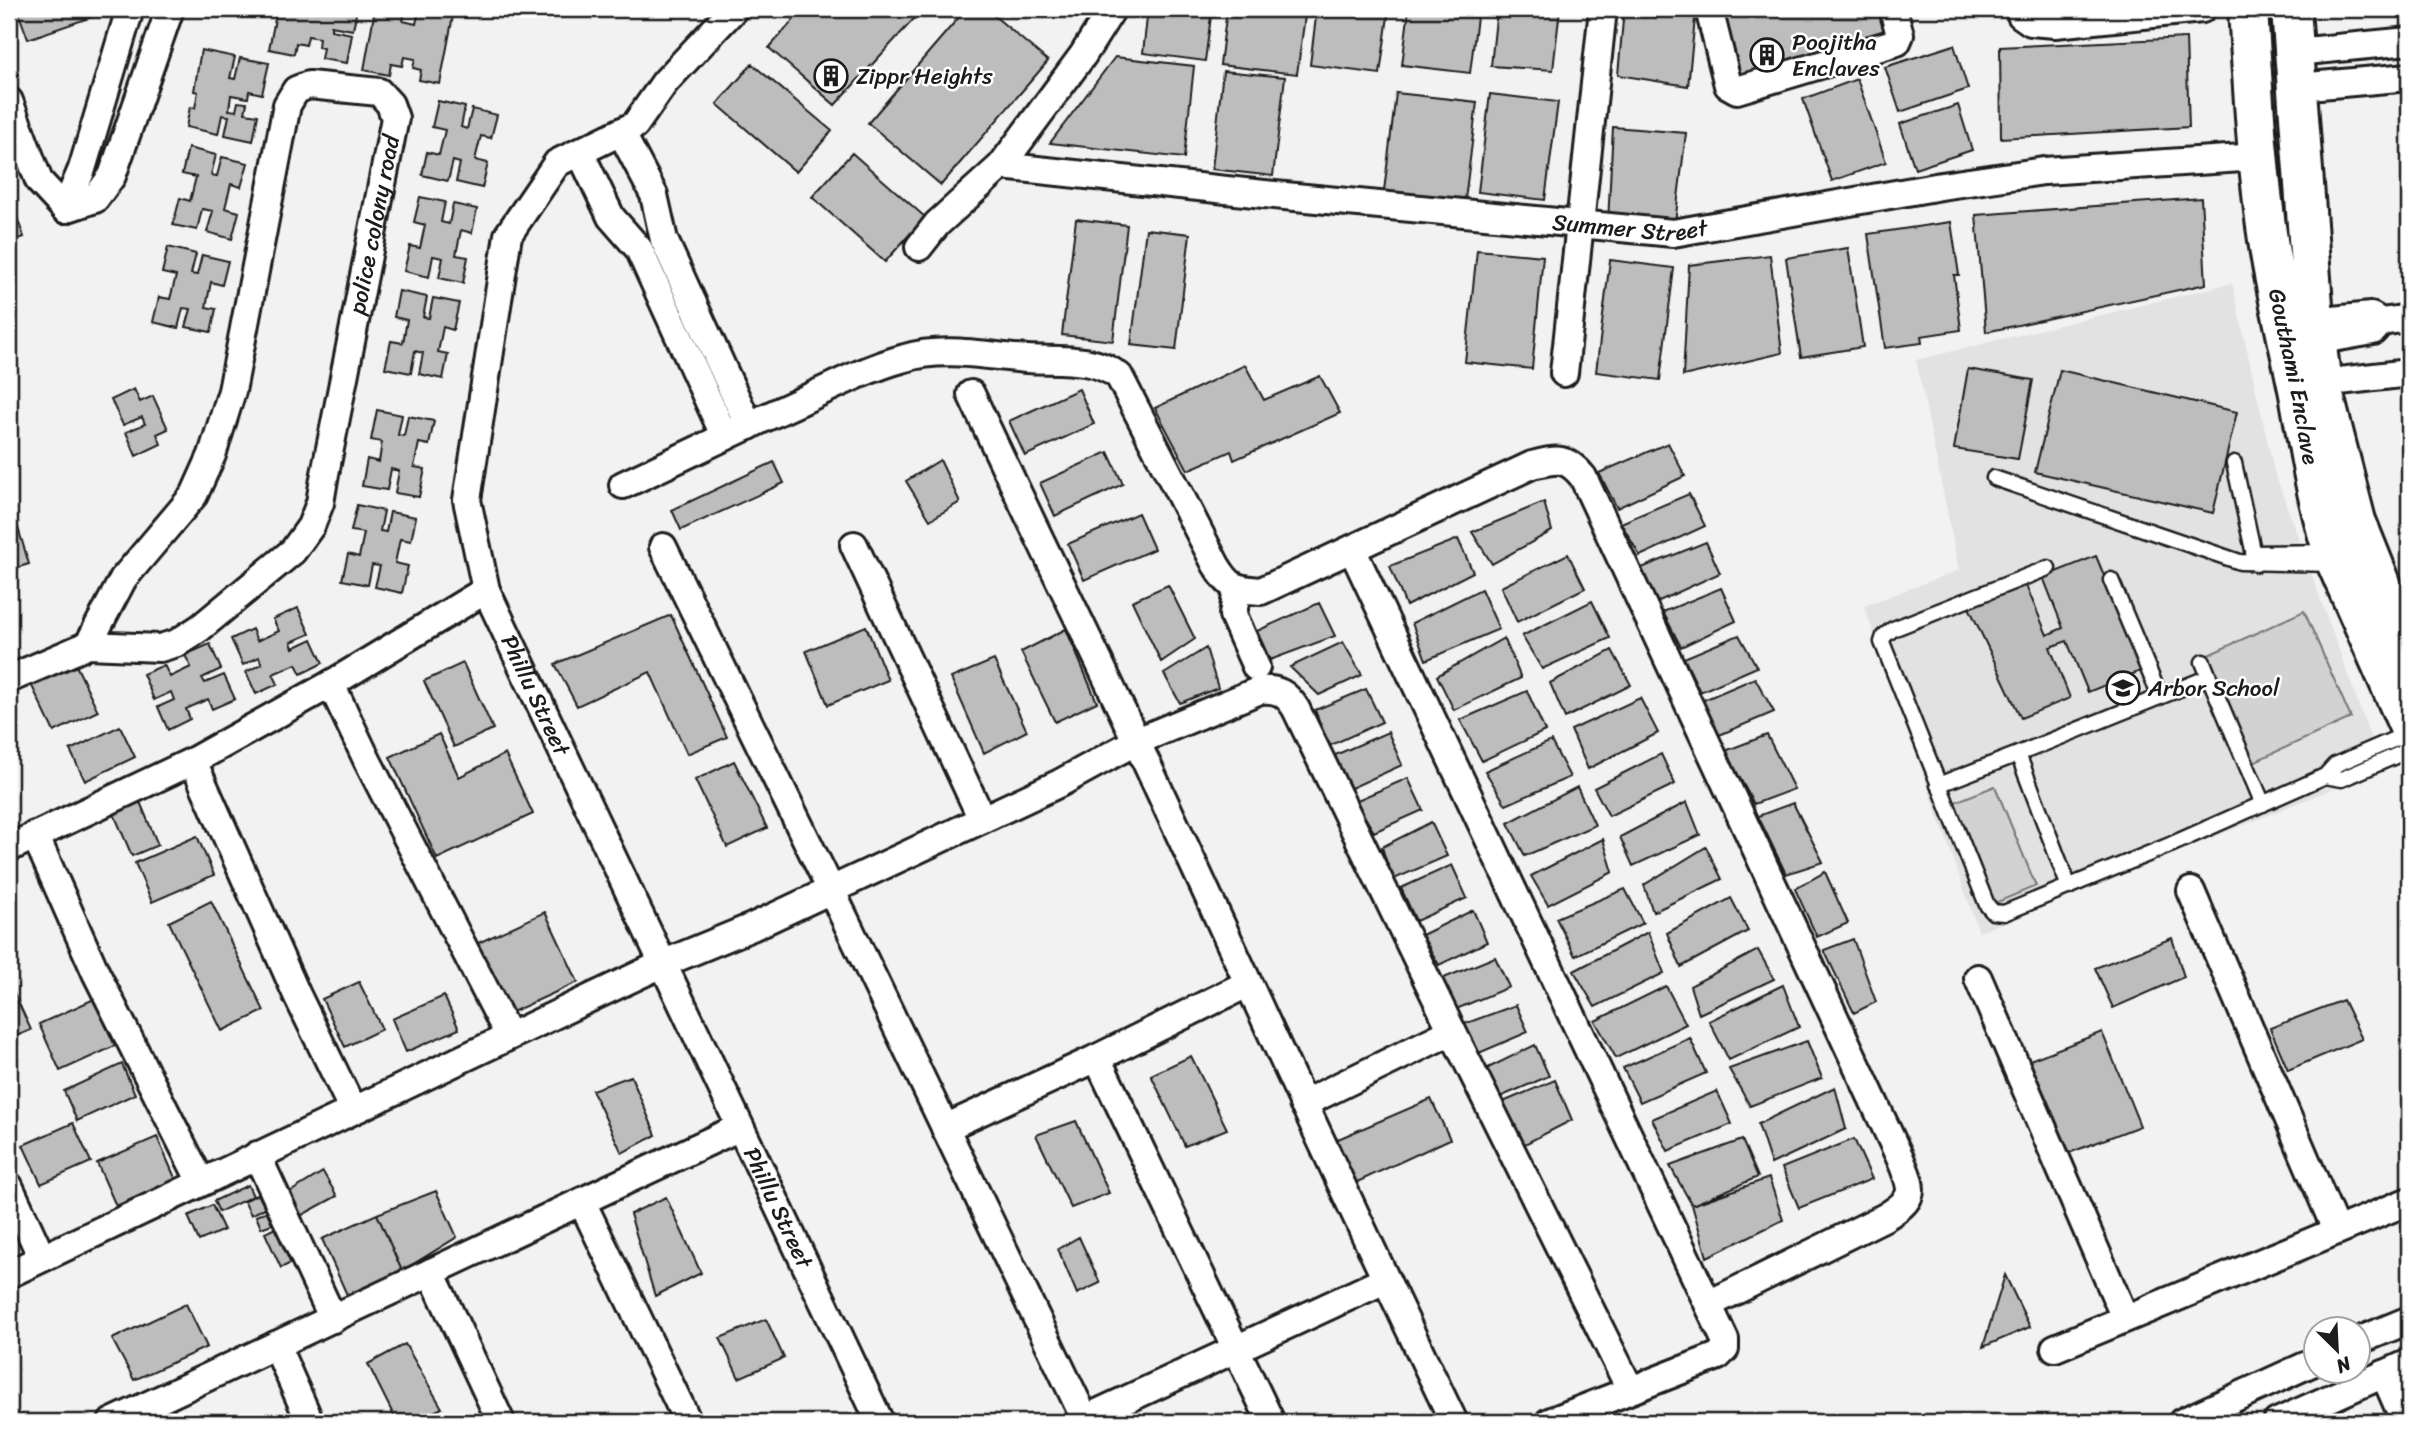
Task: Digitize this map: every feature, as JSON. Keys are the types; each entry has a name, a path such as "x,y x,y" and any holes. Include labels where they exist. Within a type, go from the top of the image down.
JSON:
{"street":[{"path":"65,209 82,169 130,9"},
{"path":"65,209 95,199 112,176 170,9"},
{"name":"Phillu Street","path":"734,9 665,82 635,125 557,163 508,235 467,500 486,590 880,1422"},
{"path":"919,247 937,225 1000,166 1083,55 1112,9"},
{"path":"1564,373 1602,9"},
{"path":"1709,9 1728,85 1737,90 1897,41 1900,35 1893,9"},
{"path":"2021,9 2021,15 2031,22 2055,24 2202,9"},
{"path":"2238,9 2272,9"},
{"name":"Gouthami Enclave","path":"2248,9 2258,157 2269,247 2312,476 2335,558 2409,727"},
{"name":"Gouthami Enclave","path":"2291,9 2315,332 2322,383 2356,521 2409,653"},
{"path":"2297,70 2409,41"},
{"path":"2297,70 2409,77"},
{"name":"police colony road","path":"9,679 88,645 160,648 177,643 200,628 293,551 311,526 320,503 395,118 390,104 379,92 309,85 296,90 287,104 232,391 212,455 194,495 123,579 88,645"},
{"path":"9,101 39,181 65,209"},
{"path":"621,132 654,195 664,240 737,431"},
{"path":"580,152 611,217 639,249 737,431"},
{"name":"Summer Street","path":"1000,166 1672,233 1941,186 2044,171 2258,157"},
{"path":"2315,332 2373,331 2381,322 2409,318"},
{"path":"623,485 839,384 906,357 980,353 1024,359 1087,362 1105,366 1119,376 1216,565 1226,581 1237,589 1261,591 1532,465 1562,460 1573,464 1583,477 1882,1120 1910,1187 1909,1198 1900,1208 1885,1217 1709,1304"},
{"path":"2322,383 2409,373"},
{"path":"971,394 1454,1422"},
{"path":"854,545 982,818"},
{"path":"663,547 945,1128 1081,1420 1385,1280"},
{"path":"1352,549 1725,1340 1724,1352 1718,1356 1549,1422"},
{"path":"1237,589 1233,615 1256,667"},
{"path":"9,848 193,761 331,684 486,590"},
{"path":"331,684 367,760 509,1035"},
{"path":"9,1274 509,1035 1060,783 1135,742 1260,690 1271,689 1280,691 1289,698 1630,1389"},
{"path":"193,761 297,995 353,1110"},
{"path":"35,835 96,973 201,1182"},
{"path":"2191,891 2336,1230"},
{"path":"1978,978 2125,1318"},
{"path":"945,1128 1097,1058 1247,984"},
{"path":"1303,1104 1452,1031"},
{"path":"1097,1058 1270,1422"},
{"path":"111,1422 740,1127"},
{"path":"257,1155 333,1319"},
{"path":"9,1186 42,1258"},
{"path":"2055,1348 2409,1201"},
{"path":"582,1202 688,1422"},
{"path":"431,1272 501,1422"},
{"path":"2372,1335 2409,1320"},
{"path":"276,1345 310,1422"},
{"path":"2277,1422 2409,1363"},
{"path":"2182,1422 2302,1366"},
{"path":"2384,1374 2405,1422"}],"lane":[{"path":"2234,463 2254,558"},
{"path":"1994,478 2240,562 2254,558 2335,558"},
{"path":"2048,568 1892,629 1884,636 1883,648 1987,905 1993,912 2004,913 2263,804 2325,776 2335,765 2409,733"},
{"path":"2111,580 2160,697"},
{"path":"2203,662 2263,804"},
{"path":"1938,786 2209,677"},
{"path":"2325,776 2342,779 2409,750"},
{"path":"2018,754 2068,887"}],"shaded area":[{"name":"Arbor School","path":"2232,283 2274,471 2382,769 1979,932 1864,606 1959,570 1916,360"},
{"path":"2304,611 2351,718 2249,764 2204,657"},
{"path":"1995,786 2036,886 1981,909 1940,808"}],"building":[{"path":"17,9 89,9 92,17 28,39"},
{"path":"277,9 357,9 353,30 331,26 331,30 352,34 347,63 321,59 323,48 318,47 319,38 308,36 306,45 296,43 294,54 269,49"},
{"path":"375,9 405,9 403,21 416,24 419,10 453,16 440,84 419,80 421,70 413,68 415,59 404,57 402,66 391,64 389,75 364,70"},
{"name":"Zippr Heights","path":"803,9 923,9 835,105 769,48"},
{"path":"966,9 986,9 1048,61 941,185 868,123"},
{"path":"1148,9 1212,9 1205,61 1143,53"},
{"path":"1227,9 1306,9 1297,74 1220,65"},
{"path":"1317,9 1389,9 1380,74 1310,65"},
{"path":"1409,9 1478,9 1470,73 1402,65"},
{"path":"1497,9 1560,9 1553,70 1491,66"},
{"path":"1624,9 1696,9 1688,86 1618,75"},
{"name":"Poojitha Enclaves","path":"1716,9 1884,9 1890,32 1730,78"},
{"path":"2186,38 2189,127 2001,138 2000,47"},
{"path":"1954,45 1968,89 1900,112 1885,67"},
{"path":"201,50 235,57 230,78 235,79 240,58 269,63 262,94 249,91 248,98 231,95 229,110 236,111 238,102 247,103 245,113 258,115 253,141 225,135 229,116 222,115 218,134 186,127 190,107 195,108 198,92 194,91"},
{"path":"1115,57 1194,66 1184,158 1050,143"},
{"path":"752,64 832,131 796,172 717,104"},
{"path":"1223,71 1285,77 1273,176 1212,169"},
{"path":"1857,79 1886,162 1832,181 1803,99"},
{"path":"1396,93 1477,102 1464,208 1383,199"},
{"path":"1490,94 1558,102 1545,200 1478,192"},
{"path":"438,101 465,107 461,127 467,129 472,109 497,115 491,138 481,136 475,160 488,163 482,188 456,182 460,163 453,161 448,181 422,175 427,152 439,155 445,130 432,127"},
{"path":"1958,105 1972,150 1915,169 1900,124"},
{"path":"1613,127 1686,133 1674,231 1608,222"},
{"path":"188,148 216,155 211,175 217,176 222,157 248,163 241,187 231,184 225,208 239,212 232,239 207,232 213,211 202,209 197,230 173,225 180,198 190,201 196,177 182,174"},
{"path":"852,153 925,217 885,262 812,197"},
{"path":"420,197 445,202 441,222 449,224 453,204 477,209 472,233 461,230 456,255 468,257 463,283 439,278 443,258 433,256 429,277 404,271 410,246 420,248 425,225 414,222"},
{"path":"2201,198 2206,284 1986,332 1976,215"},
{"path":"9,199 24,237 9,242"},
{"path":"1076,219 1127,225 1113,341 1062,335"},
{"path":"1951,222 1959,275 1954,275 1961,330 1921,336 1922,343 1885,348 1868,234"},
{"path":"1146,229 1190,234 1176,350 1131,345"},
{"path":"168,247 196,254 191,274 197,275 202,255 228,261 222,285 211,282 206,307 216,309 211,332 186,327 191,309 183,308 178,328 153,322 159,297 170,299 176,276 162,273"},
{"path":"1848,248 1863,347 1801,357 1786,258"},
{"path":"1477,250 1543,256 1532,369 1465,362"},
{"path":"1770,255 1782,353 1683,376 1689,265"},
{"path":"1610,260 1674,268 1660,380 1596,372"},
{"path":"399,291 427,297 423,317 429,318 433,298 459,303 453,330 443,327 438,352 448,354 443,379 419,374 423,353 415,351 411,373 385,368 391,341 403,343 407,320 394,317"},
{"path":"1245,365 1264,400 1320,376 1340,413 1234,460 1231,451 1188,470 1155,408"},
{"path":"1968,369 2033,380 2018,459 1954,449"},
{"path":"2060,370 2237,412 2213,513 2035,472"},
{"path":"134,389 140,402 153,396 168,429 157,434 161,444 136,456 126,432 145,424 142,417 123,425 111,400"},
{"path":"1079,389 1094,424 1025,456 1009,421"},
{"path":"377,410 402,415 398,435 404,436 408,416 434,421 429,445 419,443 414,467 425,469 419,497 395,493 399,471 391,469 387,490 362,486 367,459 379,462 382,442 371,440"},
{"path":"1668,443 1685,476 1617,508 1599,473"},
{"path":"1108,452 1123,484 1055,516 1040,483"},
{"path":"940,460 960,502 930,520 906,481"},
{"path":"774,462 784,483 681,530 672,510"},
{"path":"1689,494 1705,526 1640,556 1621,523"},
{"path":"9,498 29,564 9,570"},
{"path":"1544,502 1552,531 1492,564 1472,532"},
{"path":"357,505 384,511 380,531 386,532 390,512 416,517 411,541 400,539 395,563 408,566 402,593 375,587 380,566 372,565 368,585 342,580 348,554 359,557 364,533 351,531"},
{"path":"1138,513 1154,549 1084,580 1068,544"},
{"path":"1458,539 1473,572 1406,606 1390,566"},
{"path":"1706,542 1720,573 1657,602 1639,569"},
{"path":"1568,554 1585,588 1517,622 1501,587"},
{"path":"2096,556 2143,670 2088,692 2067,641 2050,647 2070,698 2021,718 1967,603 2024,581 2047,635 2063,628 2043,577"},
{"path":"1168,585 1195,639 1161,662 1132,601"},
{"path":"1721,588 1736,621 1681,647 1663,612"},
{"path":"1481,589 1499,629 1426,660 1412,623"},
{"path":"1592,601 1610,638 1542,669 1522,636"},
{"path":"1319,603 1335,636 1270,660 1257,631"},
{"path":"298,608 310,634 291,642 293,648 312,639 323,663 301,674 296,664 273,674 278,684 256,694 246,672 262,664 259,657 243,665 231,639 252,629 257,641 279,631 273,619"},
{"path":"671,615 727,737 687,754 650,672 577,706 555,664"},
{"path":"866,626 888,680 828,705 806,651"},
{"path":"1066,629 1097,702 1055,722 1021,652"},
{"path":"1739,635 1757,667 1700,692 1684,658"},
{"path":"1504,638 1521,678 1454,710 1437,676"},
{"path":"1343,642 1362,675 1319,695 1290,667"},
{"path":"210,644 221,669 202,678 205,683 224,675 235,699 212,709 208,699 186,709 190,719 168,730 158,707 174,700 171,692 154,700 143,674 164,665 170,677 191,667 185,655"},
{"path":"1206,648 1218,688 1180,703 1164,674"},
{"path":"1612,650 1631,685 1565,718 1550,683"},
{"path":"994,660 1027,731 984,753 951,678"},
{"path":"74,661 98,711 54,732 30,682"},
{"path":"463,663 493,729 454,747 424,681"},
{"path":"1755,678 1774,712 1717,736 1699,702"},
{"path":"1366,689 1382,722 1329,746 1315,710"},
{"path":"1527,691 1545,731 1482,761 1460,720"},
{"path":"1640,698 1658,733 1588,769 1571,730"},
{"path":"120,726 135,757 85,781 70,750"},
{"path":"1388,732 1402,765 1349,789 1333,756"},
{"path":"439,734 459,777 505,754 533,814 437,859 390,757"},
{"path":"1767,735 1794,789 1754,804 1725,751"},
{"path":"1551,741 1570,777 1506,805 1485,771"},
{"path":"1661,754 1675,784 1609,816 1594,788"},
{"path":"734,761 767,828 727,847 695,780"},
{"path":"1408,778 1423,810 1374,832 1355,801"},
{"path":"1577,787 1595,825 1525,856 1508,823"},
{"path":"140,802 158,845 132,856 114,814"},
{"path":"1687,802 1700,835 1633,866 1620,837"},
{"path":"1793,803 1823,862 1786,874 1758,816"},
{"path":"1431,822 1447,856 1392,880 1382,847"},
{"path":"197,836 214,875 152,902 135,863"},
{"path":"1603,839 1613,872 1548,905 1531,876"},
{"path":"1706,847 1722,879 1653,912 1644,885"},
{"path":"1452,865 1467,898 1416,921 1401,888"},
{"path":"1825,872 1848,923 1817,937 1795,889"},
{"path":"1625,889 1643,923 1575,956 1556,918"},
{"path":"1731,898 1748,931 1681,967 1667,933"},
{"path":"211,901 264,1011 222,1031 169,922"},
{"path":"1473,910 1487,942 1439,965 1422,935"},
{"path":"545,912 578,982 508,1014 476,944"},
{"path":"1648,932 1664,973 1595,1007 1574,971"},
{"path":"2172,938 2184,977 2113,1008 2095,968"},
{"path":"1853,939 1876,1002 1854,1013 1824,950"},
{"path":"1758,950 1774,979 1699,1014 1690,986"},
{"path":"1495,957 1509,987 1454,1010 1439,980"},
{"path":"359,982 382,1029 345,1047 322,999"},
{"path":"9,984 31,1030 9,1039"},
{"path":"1783,985 1799,1027 1729,1060 1709,1021"},
{"path":"1666,986 1686,1024 1616,1058 1595,1021"},
{"path":"444,996 459,1029 406,1052 392,1019"},
{"path":"94,999 115,1046 60,1071 39,1024"},
{"path":"2343,1000 2362,1039 2288,1070 2270,1028"},
{"path":"1516,1005 1528,1032 1479,1053 1464,1024"},
{"path":"2102,1032 2140,1126 2069,1153 2027,1061"},
{"path":"1690,1038 1706,1073 1640,1102 1623,1068"},
{"path":"1807,1041 1822,1078 1750,1106 1729,1069"},
{"path":"1535,1045 1549,1076 1500,1097 1482,1071"},
{"path":"1191,1056 1227,1129 1185,1146 1151,1075"},
{"path":"122,1064 135,1094 77,1121 64,1091"},
{"path":"631,1076 656,1135 622,1153 592,1090"},
{"path":"1555,1080 1572,1120 1523,1145 1503,1102"},
{"path":"1835,1087 1846,1129 1771,1164 1758,1124"},
{"path":"1717,1091 1732,1124 1668,1151 1652,1119"},
{"path":"1431,1099 1450,1139 1353,1184 1331,1142"},
{"path":"1076,1121 1109,1193 1071,1208 1036,1135"},
{"path":"73,1123 91,1162 41,1184 23,1145"},
{"path":"157,1137 176,1180 116,1206 97,1163"},
{"path":"1854,1139 1872,1179 1799,1208 1782,1168"},
{"path":"1742,1140 1758,1177 1692,1205 1670,1166"},
{"path":"323,1172 337,1196 295,1219 282,1197"},
{"path":"1769,1178 1783,1220 1707,1257 1692,1205"},
{"path":"248,1185 253,1196 219,1212 214,1201"},
{"path":"436,1191 457,1237 402,1271 377,1214"},
{"path":"258,1194 265,1208 251,1215 244,1201"},
{"path":"666,1197 701,1273 655,1296 630,1214"},
{"path":"212,1205 224,1230 199,1241 188,1216"},
{"path":"267,1211 272,1224 261,1228 256,1216"},
{"path":"377,1214 402,1271 347,1295 322,1239"},
{"path":"275,1228 291,1263 281,1268 265,1233"},
{"path":"1079,1237 1100,1283 1077,1294 1058,1249"},
{"path":"2005,1275 2030,1327 1983,1347"},
{"path":"186,1304 207,1347 134,1380 112,1339"},
{"path":"766,1319 784,1358 739,1378 720,1338"},
{"path":"405,1344 442,1408 413,1422 397,1422 368,1364"}],"place":[{"name":"Poojitha Enclaves","path":"1767,55"},
{"name":"Zippr Heights","path":"831,76"},
{"name":"Arbor School","path":"2123,688"}]}
